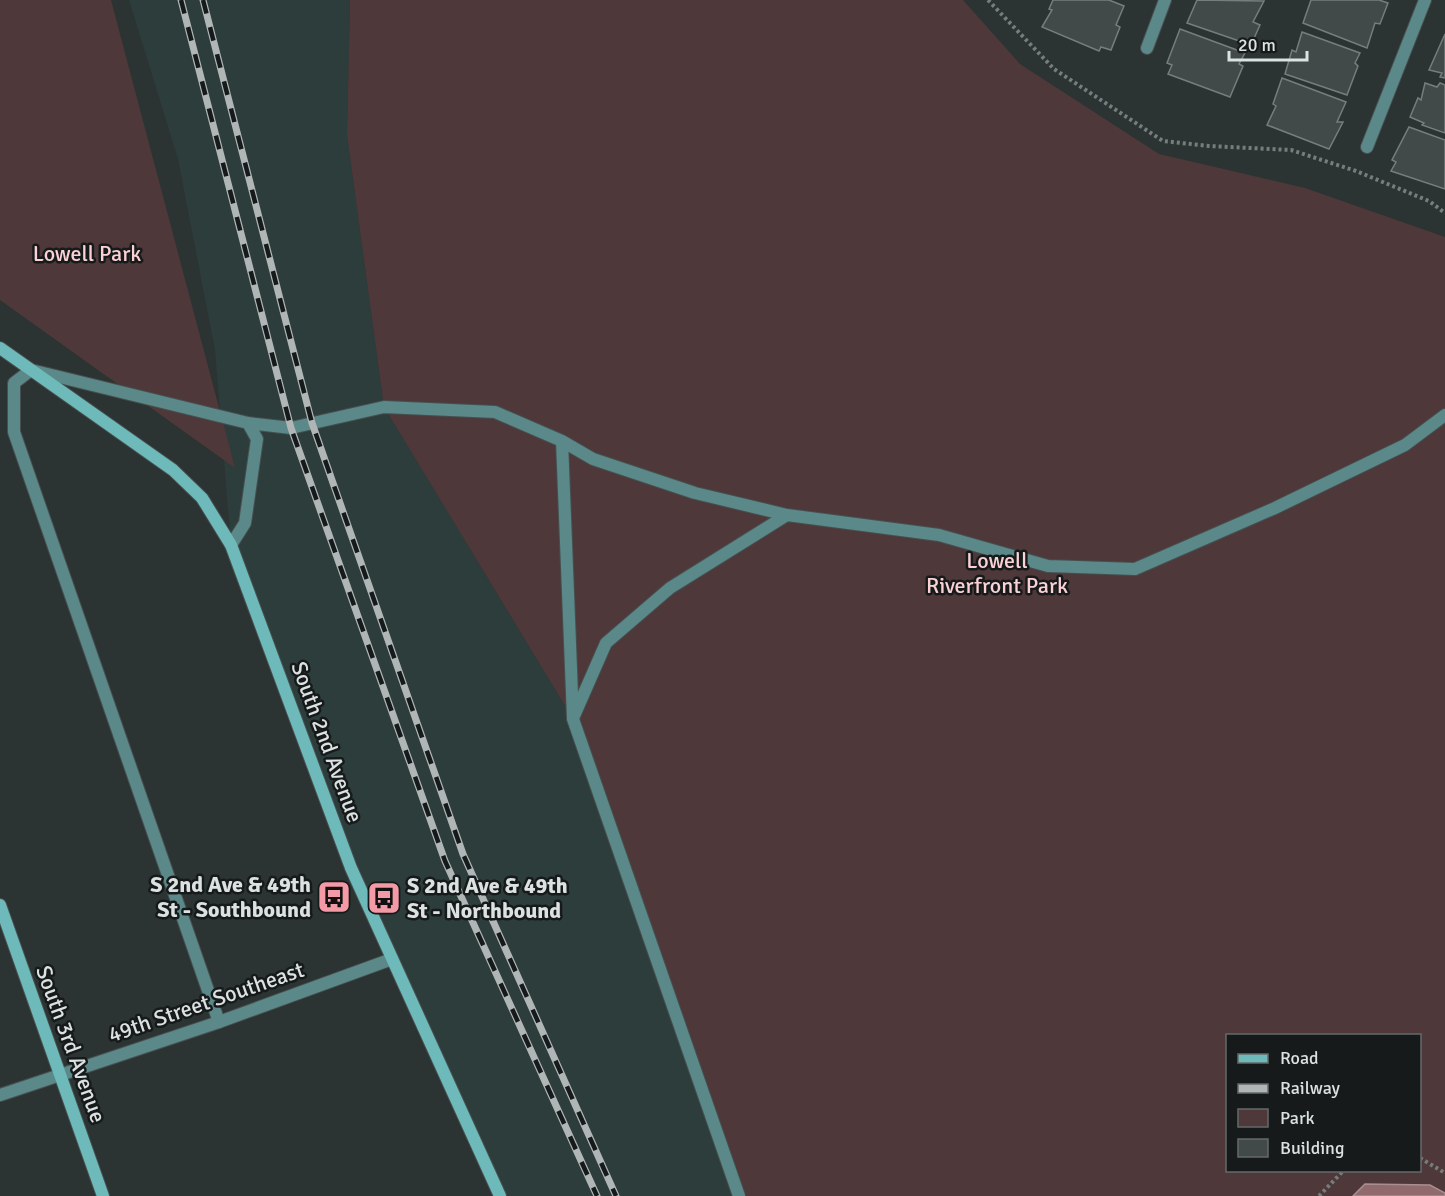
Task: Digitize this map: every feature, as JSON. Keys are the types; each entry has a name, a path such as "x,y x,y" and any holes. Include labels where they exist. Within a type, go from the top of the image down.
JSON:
{"street":[{"path":"1147,48 1165,0"},
{"path":"1367,147 1425,0"},
{"name":"South 2nd Avenue","path":"0,348 173,470 202,498 231,545 351,868 500,1196"},
{"path":"219,1022 14,432 14,383 32,370 248,423 291,428 384,406 495,412 562,441 593,459 695,493 787,515 939,535 1048,566 1135,569 1275,508 1405,445 1445,415"},
{"path":"231,545 245,522 256,439 248,423"},
{"path":"562,441 573,719 739,1196"},
{"path":"573,719 606,643 670,588 787,515"},
{"name":"South 3rd Avenue","path":"0,905 104,1196"},
{"name":"49th Street Southeast","path":"0,1095 219,1022 392,959"}],"path":[{"path":"988,0 1054,69 1163,141 1292,150 1356,171 1429,201 1445,213"},
{"path":"1421,1159 1445,1173"},
{"path":"1319,1196 1342,1172"}],"shaded area":[{"path":"129,0 350,0 347,135 384,407 573,719 739,1196 500,1196 392,959 231,545 215,350 178,159"},
{"path":"1365,1184 1430,1185 1445,1193 1445,1196 1353,1196"}],"green space":[{"name":"Lowell Park","path":"0,0 111,0 235,468 0,300"},
{"name":"Lowell Riverfront Park","path":"350,0 963,0 1020,64 1159,154 1305,188 1445,237 1445,1196 739,1196 573,719 384,407 347,135"}],"building":[{"path":"1053,0 1109,0 1124,6 1116,25 1120,27 1111,50 1101,47 1099,51 1042,27 1052,10 1049,9"},
{"path":"1197,0 1264,1 1253,22 1260,25 1251,45 1187,23"},
{"path":"1311,0 1379,0 1388,3 1380,24 1375,23 1367,48 1303,23"},
{"path":"1180,29 1245,53 1239,64 1243,66 1230,97 1168,74 1172,65 1167,63"},
{"path":"1302,32 1360,53 1355,63 1358,66 1347,95 1285,74 1292,50 1296,52"},
{"path":"1445,34 1445,78 1440,77 1442,73 1429,70"},
{"path":"1282,78 1346,102 1337,122 1343,122 1329,149 1267,125 1276,106 1273,104"},
{"path":"1425,83 1437,87 1440,83 1445,85 1445,133 1422,125 1424,123 1410,117 1418,98 1421,100"},
{"path":"1409,127 1445,140 1445,189 1391,171 1396,162 1392,160"}],"railway":[{"path":"181,0 291,428 445,861 597,1196"},
{"path":"203,0 312,423 463,854 616,1196"}],"place":[{"name":"S 2nd Ave & 49th St - Southbound","path":"334,897"},
{"name":"S 2nd Ave & 49th St - Northbound","path":"384,898"}]}
